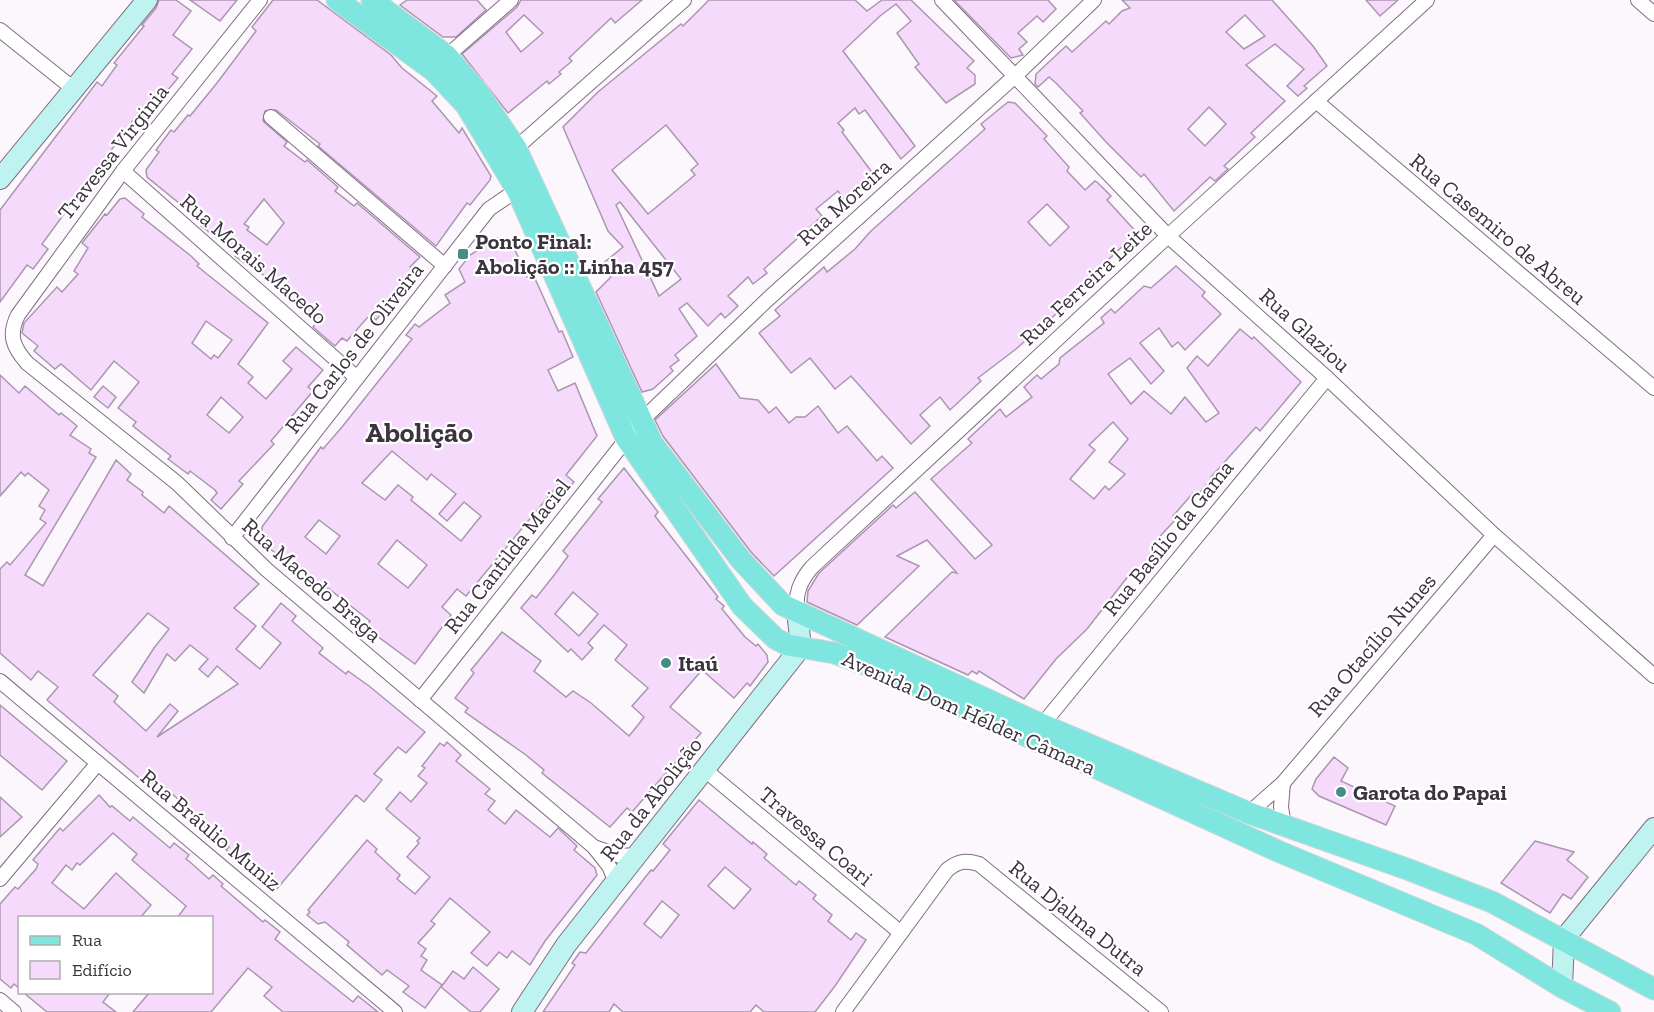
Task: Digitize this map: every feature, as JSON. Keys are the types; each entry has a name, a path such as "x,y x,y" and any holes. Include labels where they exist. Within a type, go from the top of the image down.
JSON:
{"main road":[{"name":"Avenida Dom Hélder Câmara","path":"337,0 442,80 466,105 517,190 626,438 742,606 776,639 801,647 834,653 889,673 1248,837 1476,934 1562,987 1610,1012"},
{"name":"Avenida Dom Hélder Câmara","path":"372,0 447,56 478,92 516,148 640,422 652,443 689,495 741,560 783,605 1042,725 1249,813 1492,902 1654,989"},
{"path":"1476,934 1484,933 1494,926 1495,913 1492,902"}],"street":[{"path":"0,179 147,0"},
{"name":"Travessa Virginia","path":"11,337 12,326 18,315 123,171 261,0"},
{"path":"447,56 511,0"},
{"path":"516,148 684,0"},
{"name":"Rua Glaziou","path":"942,0 1168,236 1327,378 1494,535 1654,676"},
{"name":"Rua Moreira","path":"626,438 768,299 1015,76 1094,0"},
{"name":"Rua Ferreira Leite","path":"797,611 796,594 804,576 812,567 1168,236 1427,0"},
{"path":"1638,0 1654,14"},
{"path":"0,30 75,90"},
{"name":"Rua Casemiro de Abreu","path":"1316,102 1654,388"},
{"path":"271,117 445,266"},
{"name":"Rua Morais Macedo","path":"123,171 357,378"},
{"name":"Rua Carlos de Oliveira","path":"232,538 489,209 517,190"},
{"name":"Rua Macedo Braga","path":"11,337 17,352 27,363 177,483 232,538 594,848 609,866 616,882"},
{"name":"Rua Basílio da Gama","path":"1042,725 1327,378"},
{"name":"Rua Cantilda Maciel","path":"420,700 626,438"},
{"name":"Rua Otacílio Nunes","path":"1249,813 1283,783 1494,535"},
{"path":"797,611 801,647"},
{"name":"Rua da Abolição","path":"522,1012 566,945 801,647"},
{"name":"Rua Bráulio Muniz","path":"0,681 395,1012"},
{"path":"0,879 98,763"},
{"name":"Travessa Coari","path":"705,770 901,933"},
{"path":"1283,783 1281,807 1284,826"},
{"path":"1562,987 1564,939 1654,828"},
{"name":"Rua Macedo Braga","path":"594,848 620,856 637,855"},
{"name":"Rua Djalma Dutra","path":"901,933 947,870 956,863 966,861 979,864 1161,1012"},
{"path":"843,1012 901,933"},
{"path":"0,1000 14,1012"}],"building":[{"path":"159,0 176,0 191,11 173,35 192,49 172,74 178,78 162,97 156,93 143,107 106,157 112,161 105,170 99,166 42,244 48,249 33,269 27,265 0,302 0,210 97,82 102,86 117,65 114,63 144,26 142,25 156,8"},
{"path":"190,0 237,0 220,21"},
{"path":"273,0 317,0 391,55 402,68 437,96 432,101 459,133 462,128 491,176 470,205 467,203 436,246 318,146 320,144 276,110 265,111 263,121 287,142 284,146 305,162 307,160 338,187 335,191 354,206 357,203 420,257 410,267 414,270 401,284 404,286 376,320 371,316 367,318 347,341 342,338 335,346 313,327 316,323 285,293 249,263 247,265 235,256 237,253 201,226 203,224 190,212 147,177 146,170 159,152 156,150 171,130 174,132 188,115 190,116 217,83 256,31 252,27","holes":["264,199 284,223 267,245 247,230 249,227 244,224"]},
{"path":"407,0 477,0 486,10 456,37 443,37 400,5"},
{"path":"521,0 642,0 615,23 611,18 569,58 572,61 559,72 561,74 549,84 547,81 508,113 462,54 517,7","holes":["524,15 543,33 521,52 506,32"]},
{"path":"709,0 855,0 867,11 882,0 911,0 974,61 967,68 975,75 975,84 946,103 915,67 919,64 897,33 911,21 896,4 880,16 843,51 915,146 901,159 865,110 859,114 855,108 838,123 844,130 842,132 877,179 861,194 858,190 845,200 838,191 816,209 822,216 764,269 767,273 753,284 748,277 728,296 738,306 725,318 721,313 708,326 687,303 679,309 697,336 675,355 679,360 670,367 673,371 653,389 642,392 596,292 611,277 601,265 623,247 608,231 563,127 598,92 681,24 683,26","holes":["666,125 698,164 691,170 695,175 648,214 612,170","620,202 681,279 659,296 616,205"]},
{"path":"954,0 1048,0 1056,9 1043,22 1037,16 1018,33 1027,42 1019,49 1023,55 1011,58"},
{"path":"1122,0 1272,0 1313,46 1327,66 1304,86 1307,88 1298,96 1287,86 1304,69 1275,44 1246,65 1285,101 1251,133 1255,137 1224,166 1228,169 1215,181 1210,177 1174,211 1144,174 1141,177 1106,142 1080,113 1083,111 1056,83 1049,77 1038,87 1035,84 1036,74 1066,46 1072,52 1106,21 1109,24 1122,11 1130,8","holes":["1245,15 1265,36 1244,49 1226,32","1209,107 1226,124 1205,146 1188,129"]},
{"path":"1366,0 1398,0 1380,16"},
{"path":"1008,102 1015,103 1047,136 1044,139 1069,167 1067,171 1085,190 1095,181 1098,183 1111,196 1107,200 1139,235 1128,245 1126,243 1089,278 1091,281 1072,299 1075,302 1066,309 1064,307 1016,349 978,378 981,381 950,410 940,397 920,415 930,426 911,444 851,376 835,389 810,358 791,373 759,333 780,316 775,310 824,267 827,272 855,249 870,232 985,129 981,124","holes":["1047,204 1069,227 1050,246 1028,222"]},
{"path":"125,198 144,214 142,217 191,256 199,264 197,266 268,323 238,364 253,377 248,383 266,399 292,369 283,361 296,347 323,370 308,387 313,391 271,441 274,444 239,481 243,484 221,509 211,500 217,493 215,490 190,471 188,474 168,459 171,456 133,426 136,422 118,408 139,382 114,361 91,390 61,364 55,369 34,351 38,346 22,333 24,323 57,287 62,292 78,274 74,271 88,248 82,243 120,199","holes":["206,321 232,340 218,358 214,355 211,359 192,343","221,397 243,417 229,433 207,415"]},
{"path":"497,238 505,238 512,243 527,277 533,274 573,357 548,370 558,391 575,383 597,436 566,475 574,482 565,492 558,485 466,596 457,589 442,607 451,615 415,664 365,627 370,621 329,589 325,587 323,589 311,580 313,578 290,560 288,563 269,548 274,542 262,533 262,527 321,447 323,449 342,427 412,339 406,335 415,324 419,327 450,303 445,295 465,282 459,269 470,255","holes":["392,451 427,480 431,474 456,494 439,514 447,521 464,502 481,516 461,541 411,500 413,497 398,485 385,500 362,483","319,520 340,536 326,554 305,537","397,540 427,565 408,588 378,564"]},
{"path":"1176,266 1205,292 1202,296 1221,314 1185,350 1178,342 1172,347 1159,328 1140,343 1164,371 1151,384 1130,358 1108,374 1131,404 1144,391 1171,414 1185,397 1206,422 1219,413 1187,368 1197,356 1208,366 1240,329 1252,339 1254,337 1301,382 1260,431 1256,427 1197,496 1193,493 1173,516 1176,519 1151,546 1156,552 1146,565 1133,578 1129,575 1087,629 1056,659 1024,699 979,671 977,674 972,671 968,675 885,637 952,572 957,573 927,540 897,556 919,566 857,625 807,602 808,591 819,573 893,505 896,508 915,492 975,559 992,545 931,479 972,443 968,439 1000,409 1006,417 1032,397 1024,387 1037,375 1041,379 1059,364 1060,358 1104,323 1101,318 1111,309 1115,313 1144,286 1151,288","holes":["1113,422 1128,439 1109,462 1125,474 1109,490 1105,486 1094,499 1070,479 1095,450 1089,445"]},
{"path":"716,364 740,398 758,400 769,413 776,407 789,423 796,417 805,417 818,406 838,433 847,426 877,461 882,456 893,468 774,576 751,552 663,436 655,420"},
{"path":"0,375 19,393 25,386 59,415 61,413 77,426 70,435 91,449 89,453 96,457 25,575 43,586 116,460 131,474 127,480 143,492 142,495 164,513 169,506 259,584 234,608 256,626 236,649 260,669 281,643 262,627 281,603 296,616 292,621 323,648 319,653 346,674 348,671 369,686 425,732 406,753 398,747 374,774 382,780 364,802 356,795 276,890 226,850 229,847 177,803 179,800 157,780 150,787 47,700 58,687 38,671 31,680 0,653 0,569 7,562 10,565 46,523 40,519 45,510 39,506 49,490 28,473 25,476 21,472 0,496","holes":["148,613 169,629 132,682 144,693 167,654 175,661 190,645 208,659 199,669 208,677 217,666 238,684 157,737 178,711 170,704 146,731 114,702 118,696 93,675"]},
{"path":"103,386 116,397 108,408 94,397"},
{"path":"624,468 658,512 655,516 718,597 716,599 724,606 722,609 745,637 756,646 758,644 767,655 768,662 750,686 747,683 734,698 702,670 670,707 701,733 632,812 627,808 610,827 542,773 544,770 526,755 465,712 468,708 455,698 474,673 471,670 502,632 541,661 534,671 566,697 573,691 591,703 629,736 644,717 632,706 648,688 615,660 627,645 604,625 588,643 593,648 582,660 571,649 568,652 521,608 532,595 536,598 568,556 563,551 602,502 598,499","holes":["573,592 598,614 579,636 555,614"]},
{"path":"0,705 67,761 42,790 0,755"},
{"path":"447,742 461,755 456,761 490,789 485,794 495,801 488,810 505,824 516,810 550,837 558,828 577,846 574,850 595,868 597,875 545,941 530,965 512,951 507,958 499,952 487,966 471,953 490,932 450,898 431,921 435,924 418,943 426,949 421,956 427,960 421,970 442,985 425,1008 403,992 409,986 387,970 382,975 347,945 349,942 325,922 318,924 307,915 310,912 308,910 367,840 377,849 375,852 400,875 397,879 415,894 430,877 407,857 419,843 417,841 420,838 386,809 400,792 411,802 427,783 418,776 425,768 422,766 440,743 444,746"},
{"name":"Garota do Papai","path":"1334,757 1348,768 1341,781 1395,806 1386,825 1319,796 1312,789 1316,779"},
{"path":"99,795 110,807 112,806 130,821 133,817 170,848 174,843 189,855 186,859 209,879 213,875 223,884 221,886 263,922 265,920 280,932 275,939 353,1002 358,996 378,1012 283,1012 264,996 272,987 248,968 211,1012 133,1012 148,994 213,994 213,916 178,916 186,906 132,860 137,854 113,833 80,865 77,863 72,870 66,865 52,883 84,909 116,873 151,905 142,916 18,916 18,987 14,984 11,988 0,979 0,904 36,869 38,864 33,860 60,828 63,831"},
{"path":"0,797 22,817 0,837"},
{"path":"699,800 767,854 764,858 796,885 799,881 816,895 813,899 832,915 828,921 851,940 856,933 866,940 815,1012 764,1012 756,1005 750,1012 623,1012 614,1004 609,1012 543,1012 575,965 572,963 580,952 586,953 651,870 653,871 670,850 663,844","holes":["725,867 751,889 734,909 708,886","662,901 679,915 661,938 644,924"]},
{"path":"1535,841 1574,852 1567,860 1588,877 1571,899 1563,894 1550,913 1501,883"},
{"path":"473,967 499,989 480,1012 471,1012 441,987 453,971 464,979"},
{"path":"25,994 109,994 103,1002 116,1012 47,1012"}],"place":[{"name":"Ponto Final: Abolição :: Linha 457","path":"463,254"},
{"name":"Itaú","path":"666,663"},
{"name":"Garota do Papai","path":"1341,792"}],"district":[{"name":"Abolição","path":"419,432"}]}
